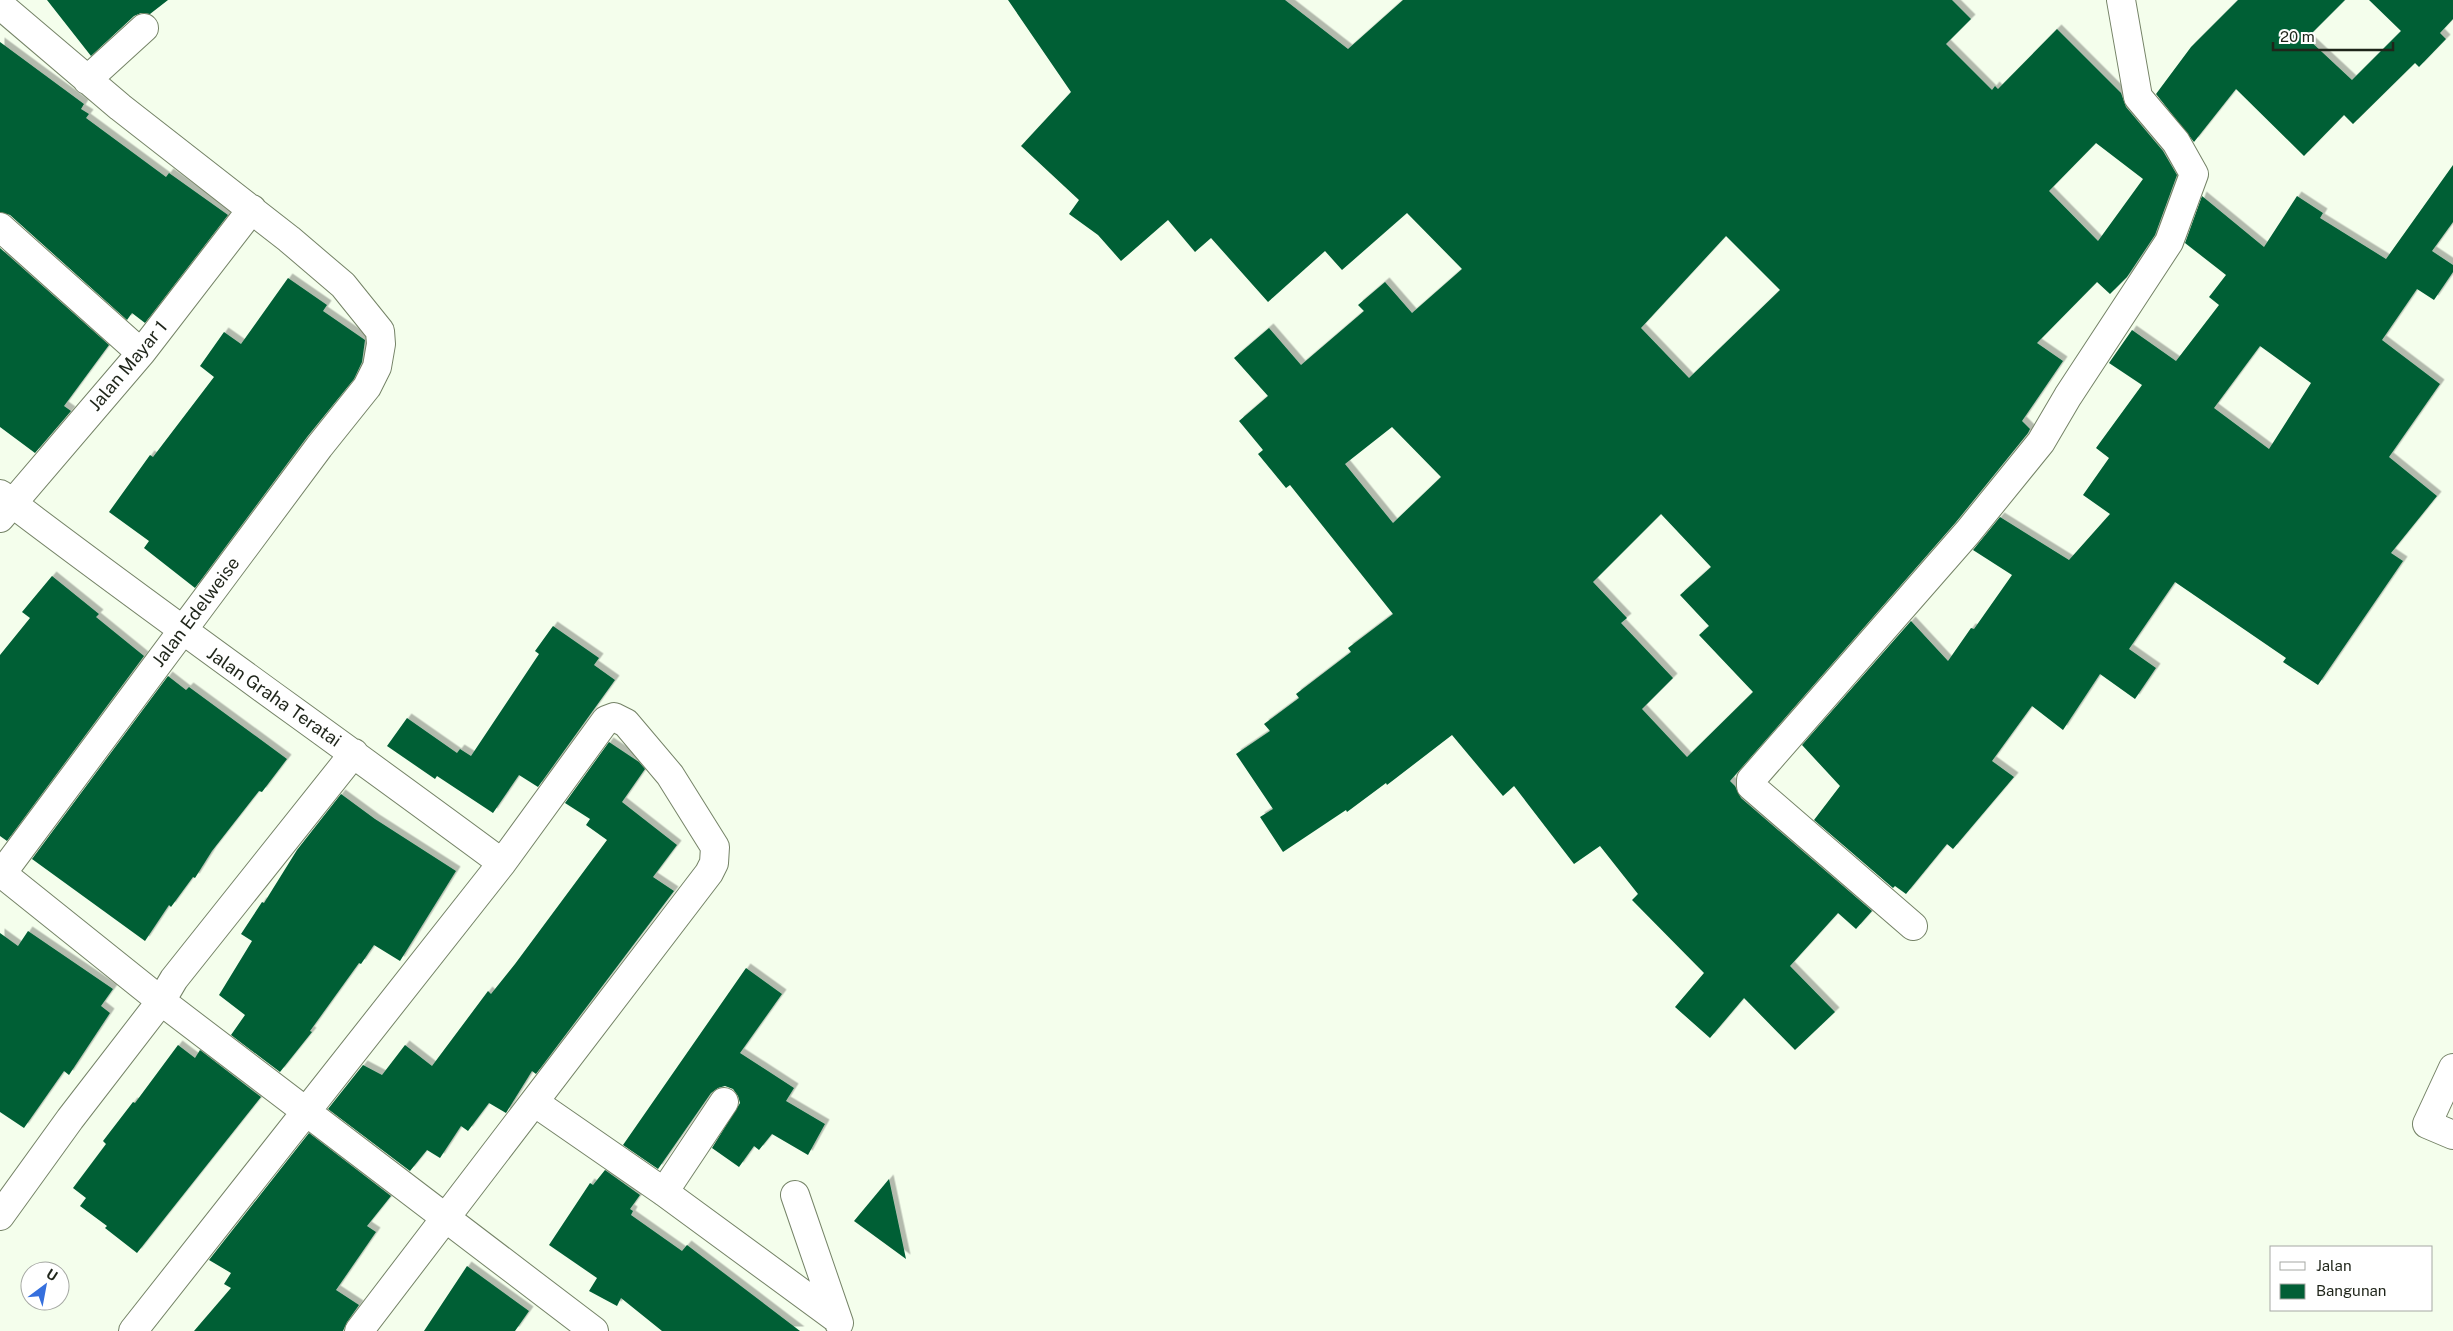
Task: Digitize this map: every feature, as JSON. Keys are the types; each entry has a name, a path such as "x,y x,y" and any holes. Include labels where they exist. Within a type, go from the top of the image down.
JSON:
{"street":[{"path":"1913,926 1751,786 1751,780 1968,532 2042,442 2068,396 2169,242 2194,174 2176,142 2138,97 2121,0"},
{"path":"0,5 87,80 252,209"},
{"path":"87,80 144,28"},
{"name":"Jalan Edelweise","path":"1,874 319,447 367,388 377,367 381,344 380,331 343,285 252,209"},
{"name":"Jalan Mayar 1","path":"4,505 141,352 252,209"},
{"path":"0,227 141,352"},
{"name":"Jalan Graha Teratai","path":"4,505 354,753 502,863"},
{"path":"133,1331 502,863 606,720 614,717 626,723 670,775 715,847 714,863 710,873 359,1331"},
{"path":"0,1216 70,1119 161,1001 174,979 354,753"},
{"path":"1,874 161,1001 444,1219 594,1331"},
{"path":"2453,1068 2427,1124 2453,1135"},
{"path":"534,1102 664,1192 840,1325"},
{"path":"664,1192 724,1102"},
{"path":"795,1195 840,1325"}],"building":[{"path":"47,0 168,0 150,14 141,13 134,16 91,56"},
{"path":"1008,0 1285,0 1348,49 1403,0 1952,0 1971,19 1946,44 1992,90 1995,86 1998,89 2057,29 2121,93 2126,107 2163,151 2177,175 2155,235 2127,277 2110,294 2097,282 2037,343 2063,361 2022,421 2030,429 2028,433 1956,522 1730,781 1741,798 1872,911 1856,929 1838,913 1790,966 1835,1012 1795,1050 1744,998 1710,1038 1675,1007 1704,973 1632,900 1638,894 1600,846 1574,864 1514,786 1503,796 1452,735 1387,785 1386,783 1347,812 1346,810 1283,852 1260,817 1273,809 1236,754 1270,731 1264,724 1299,698 1296,694 1351,652 1348,648 1393,614 1290,485 1286,488 1258,454 1263,450 1239,421 1268,396 1234,358 1269,328 1301,365 1364,311 1358,305 1385,282 1412,313 1462,269 1407,213 1342,270 1325,251 1268,302 1211,238 1195,252 1168,220 1121,261 1098,235 1069,214 1079,200 1021,146 1071,92","holes":["2096,143 2143,179 2098,241 2049,191","1726,236 1780,290 1689,378 1641,328","1392,427 1441,477 1393,523 1345,464","1661,514 1711,567 1680,595 1709,626 1699,635 1753,692 1687,757 1642,709 1673,678 1621,623 1627,618 1593,582"]},
{"path":"2238,0 2345,0 2307,38 2352,80 2401,31 2369,0 2453,0 2453,19 2440,33 2446,39 2419,67 2415,63 2353,124 2344,115 2304,156 2236,89 2194,142 2156,94 2191,47"},
{"path":"0,42 84,104 81,109 89,114 86,118 166,177 169,173 228,215 145,323 132,313 127,320 10,215 0,212"},
{"path":"2453,165 2453,222 2432,251 2453,265 2453,272 2434,300 2417,289 2382,340 2440,384 2389,457 2437,496 2391,553 2403,561 2318,685 2283,662 2286,658 2175,582 2129,649 2156,668 2135,699 2100,674 2063,730 2032,706 1992,761 2014,777 1953,849 1947,844 1906,894 1895,886 1893,888 1814,820 1840,786 1802,745 1911,621 1948,661 1971,628 1974,629 2012,575 1973,550 2000,517 2069,560 2110,514 2083,495 2109,458 2096,448 2142,385 2109,363 2132,330 2176,361 2219,305 2209,297 2226,275 2185,243 2202,196 2264,247 2297,196 2323,213 2320,218 2386,259","holes":["2260,346 2311,383 2269,449 2214,408"]},
{"path":"0,248 109,345 64,406 71,411 35,453 0,427"},
{"path":"288,278 327,305 323,311 365,340 362,362 354,379 307,437 195,588 144,548 149,541 109,512 150,455 153,457 214,377 200,366 224,332 241,344"},
{"path":"52,576 99,614 96,617 144,656 7,841 0,836 0,655 30,618 22,612"},
{"path":"553,626 599,658 594,665 615,680 538,787 519,775 493,813 437,776 435,779 387,746 407,718 457,753 460,749 471,756 539,654 535,651"},
{"path":"168,676 186,690 189,687 287,759 212,851 195,878 193,877 171,907 169,905 145,941 32,859"},
{"path":"609,742 639,762 645,769 622,802 677,845 653,877 674,891 536,1074 532,1071 506,1113 489,1103 468,1131 461,1126 440,1158 427,1150 410,1171 328,1109 363,1065 382,1075 405,1045 432,1066 488,991 491,994 515,964 607,840 586,825 590,819 565,803"},
{"path":"341,794 375,819 456,871 400,961 374,945 310,1031 312,1032 280,1072 231,1035 245,1015 219,995 252,941 241,934 262,902 264,903 297,850"},
{"path":"28,931 113,989 101,1006 110,1013 69,1075 64,1071 24,1128 0,1112 0,933 18,946"},
{"path":"746,968 782,994 740,1053 794,1088 786,1101 825,1124 808,1155 772,1134 759,1150 754,1146 739,1167 712,1148 740,1103 733,1089 725,1086 711,1093 658,1169 623,1145"},
{"path":"178,1045 195,1058 200,1050 261,1097 137,1253 105,1228 107,1226 80,1206 86,1198 73,1188 106,1144 103,1141 133,1102 135,1103"},
{"path":"309,1133 391,1196 367,1226 376,1232 336,1290 359,1305 343,1331 194,1331 231,1288 224,1284 231,1273 209,1260"},
{"path":"605,1170 640,1195 630,1209 633,1211 631,1215 682,1251 687,1245 800,1331 662,1331 621,1298 617,1306 589,1291 597,1278 549,1245 590,1183 593,1185"},
{"path":"889,1179 906,1259 854,1221"},
{"path":"467,1266 529,1311 515,1331 424,1331"}]}
